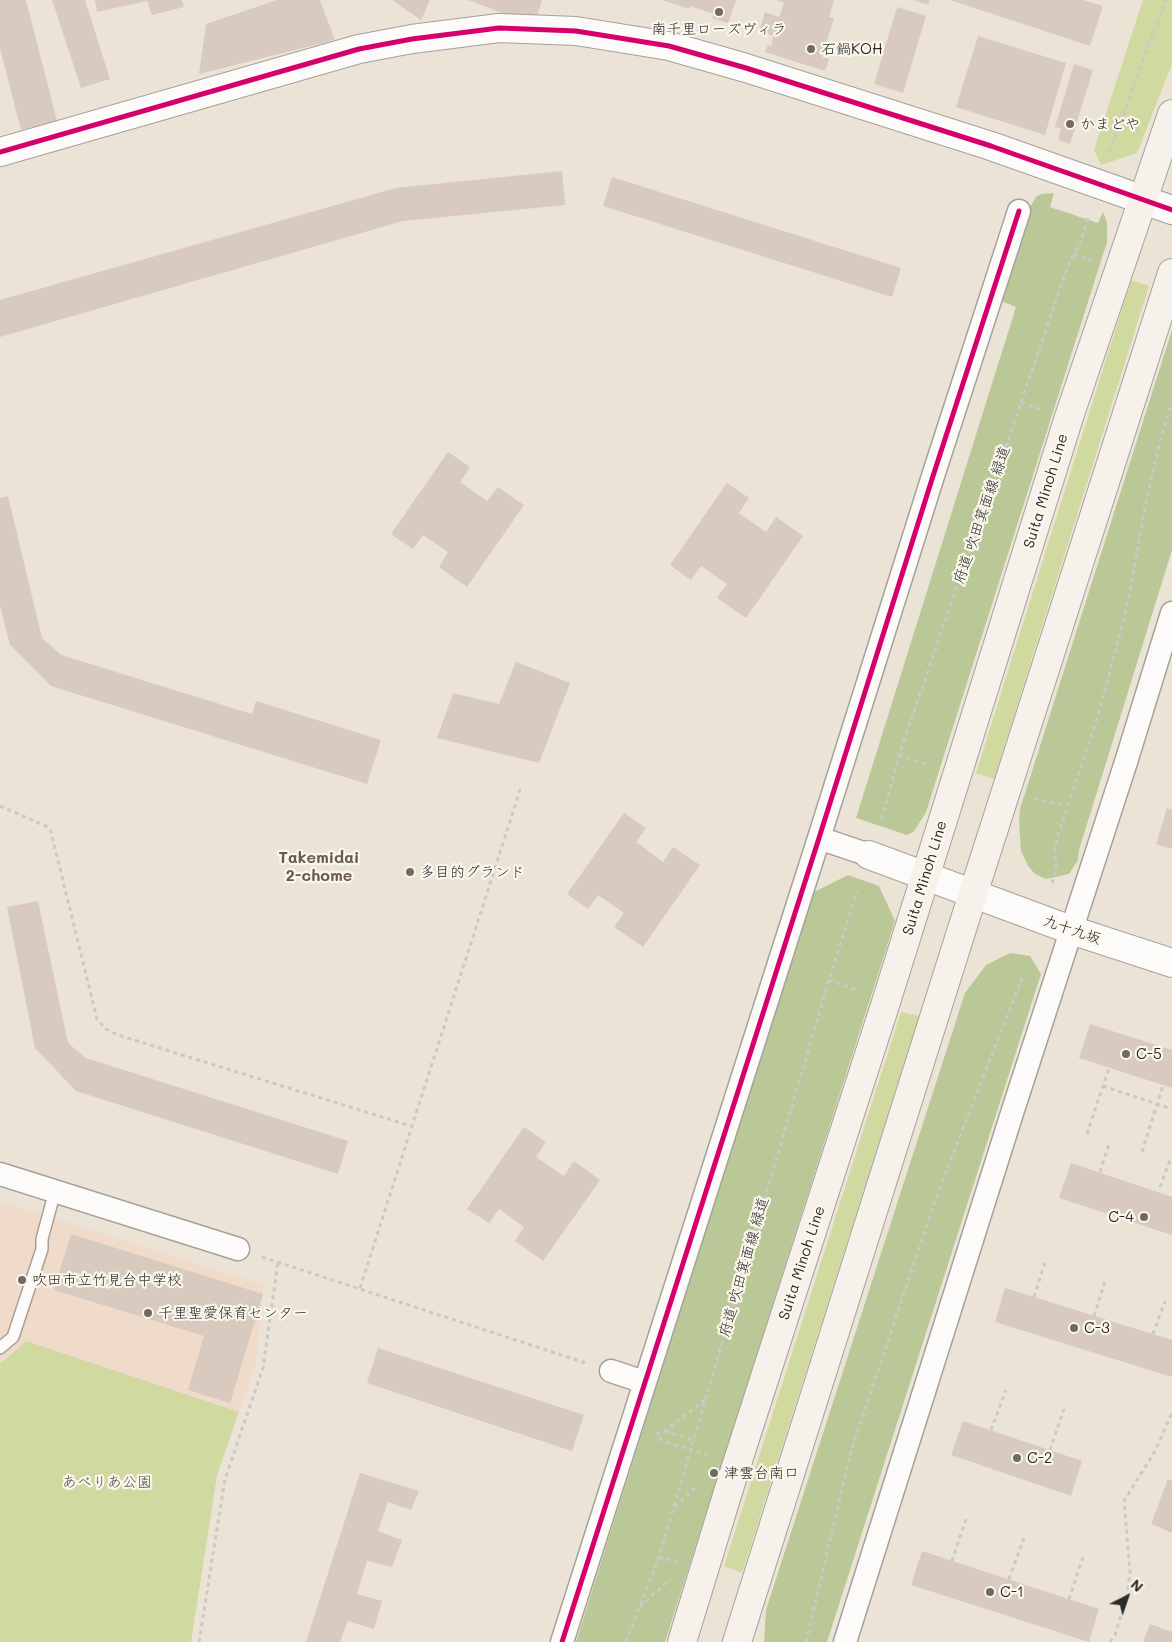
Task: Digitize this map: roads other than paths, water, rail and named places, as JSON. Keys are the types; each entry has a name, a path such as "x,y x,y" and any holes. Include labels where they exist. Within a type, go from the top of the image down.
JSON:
{"main road":[{"name":"Suita Minoh Line","path":"682,1642 1069,417 1172,114"},
{"path":"737,1642 1172,272"}],"street":[{"path":"0,152 359,49 412,39 499,28 576,31 669,46 746,68 991,146 1172,210"},
{"path":"562,1642 1019,211"},
{"path":"844,1642 1172,613"},
{"path":"820,838 869,855"},
{"name":"九十九坂","path":"869,855 1071,930 1172,963"},
{"path":"0,1174 238,1249"},
{"path":"611,1371 644,1382"}],"lane":[{"path":"0,1348 13,1337 42,1249 42,1239 55,1191"}],"place":[{"name":"南千里ローズヴィラ","path":"719,12"},
{"name":"石鍋KOH","path":"811,49"},
{"name":"かまどや","path":"1070,124"},
{"name":"多目的グランド","path":"410,872"},
{"name":"C-5","path":"1126,1054"},
{"name":"C-4","path":"1144,1217"},
{"name":"吹田市立竹見台中学校","path":"22,1280"},
{"name":"千里聖愛保育センター","path":"148,1313"},
{"name":"C-3","path":"1074,1328"},
{"name":"C-2","path":"1017,1458"},
{"name":"津雲台南口","path":"714,1473"},
{"name":"C-1","path":"990,1592"}],"district":[{"name":"Takemidai 2-chome","path":"319,867"}],"park label":[{"name":"あべりあ公園","path":"107,1482"}]}
